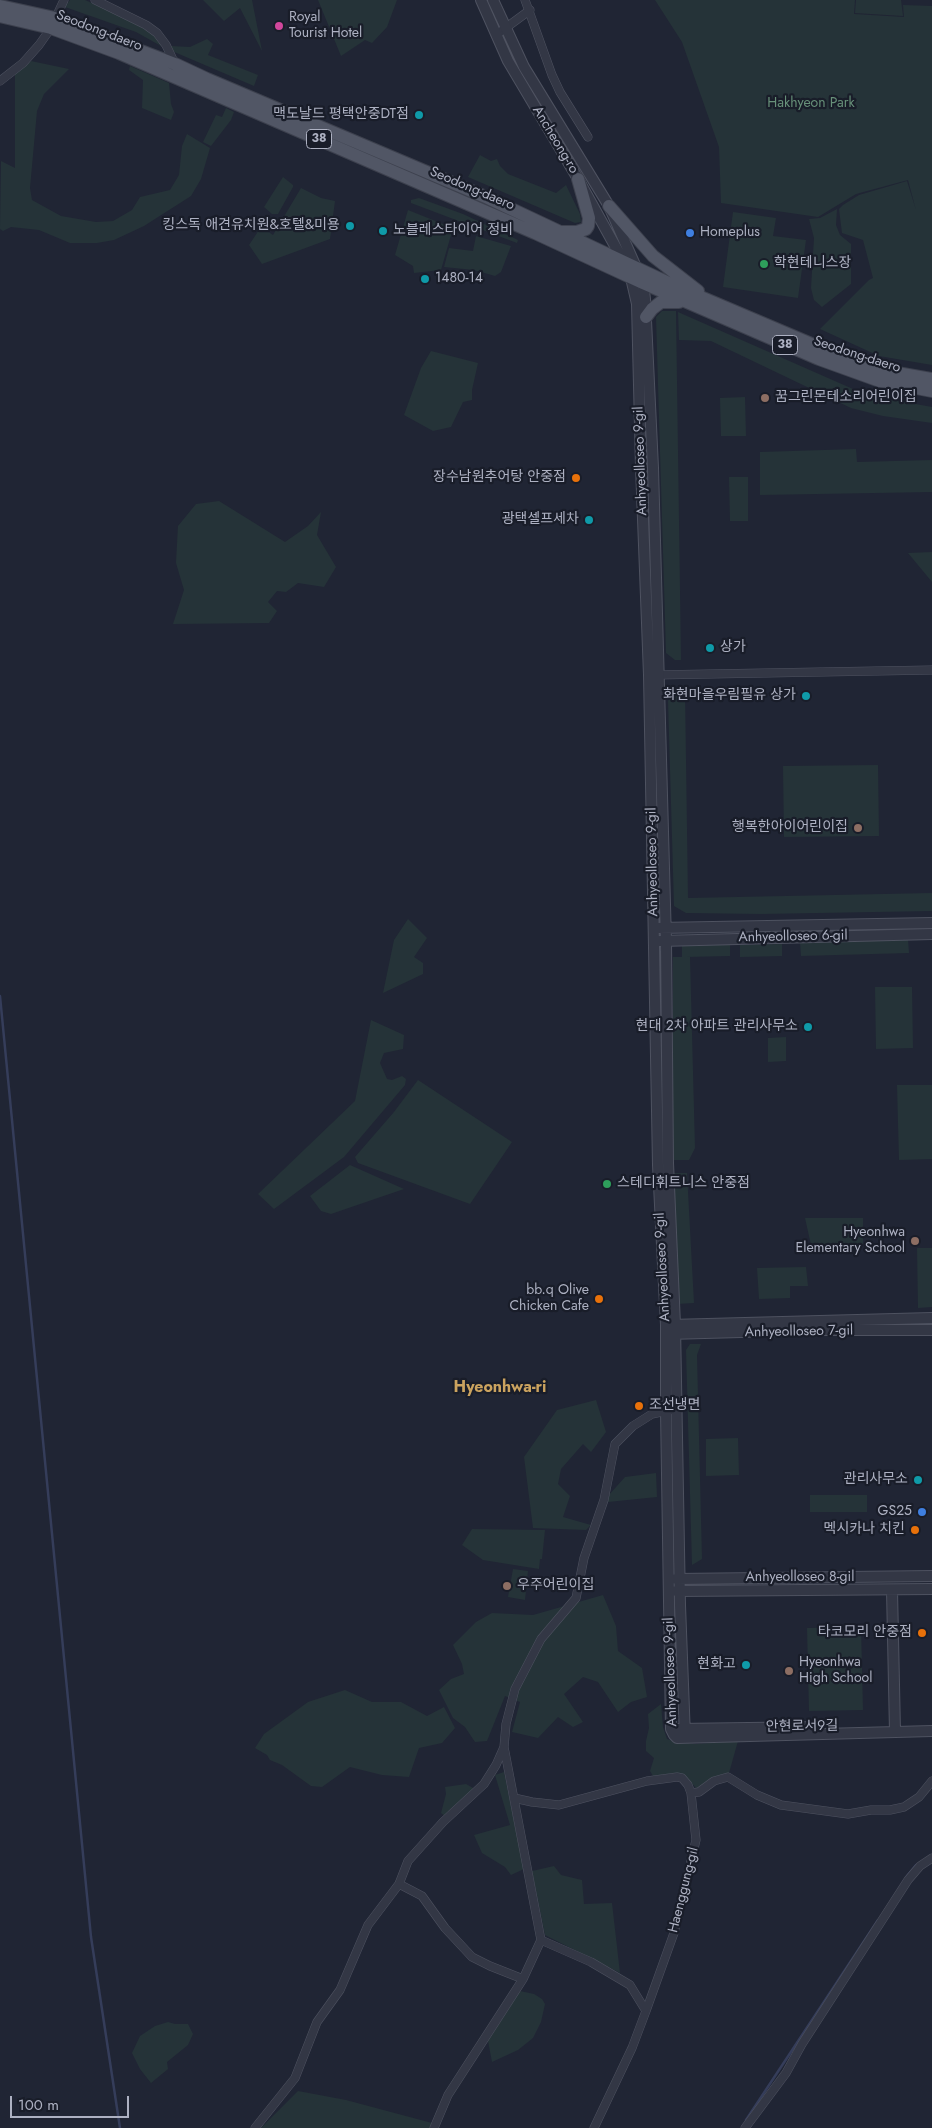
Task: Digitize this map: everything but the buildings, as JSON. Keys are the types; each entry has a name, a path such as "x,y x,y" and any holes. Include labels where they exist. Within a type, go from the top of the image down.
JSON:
{"main road":[{"name":"Seodong-daero","path":"0,6 175,64 488,198 625,264 637,277 715,303 849,360 880,370 932,379"},
{"name":"Seodong-daero","path":"0,16 53,23 535,232 637,277 686,302 849,371 880,381 932,391"},
{"path":"558,232 577,232 586,229 588,226 589,218 578,179"},
{"path":"609,206 653,256 715,303"},
{"path":"646,317 661,302 686,302"}],"street":[{"path":"0,81 23,63 53,23 64,0"},
{"path":"95,0 146,25 157,33 166,45 175,64"},
{"name":"Ancheong-ro","path":"481,0 508,61 578,179 625,264"},
{"name":"Ancheong-ro","path":"493,0 524,67 609,206 637,277"},
{"path":"525,0 530,10 544,56 556,83 588,138"},
{"path":"496,35 530,10"},
{"path":"637,277 646,317 653,468 654,675 932,670"},
{"name":"Anhyeolloseo 9-gil","path":"637,277 641,466 654,675 660,928 654,942 658,1165 670,1330"},
{"name":"Anhyeolloseo 6-gil","path":"660,928 932,923"},
{"path":"660,928 666,941 671,1410 680,1579 685,1733"},
{"name":"Anhyeolloseo 6-gil","path":"654,942 932,934"},
{"name":"Anhyeolloseo 7-gil","path":"670,1330 932,1318"},
{"name":"Anhyeolloseo 7-gil","path":"670,1330 932,1330"},
{"path":"434,2128 448,2095 523,1979 540,1940 504,1747 506,1724 515,1689 541,1639 576,1598 584,1558 604,1500 615,1444 632,1426 652,1414 671,1410"},
{"name":"Anhyeolloseo 9-gil","path":"671,1410 669,1591 672,1729"},
{"name":"Anhyeolloseo 8-gil","path":"669,1579 932,1576"},
{"name":"Anhyeolloseo 8-gil","path":"669,1591 932,1589"},
{"path":"892,1590 895,1729"},
{"name":"안현로서9길","path":"895,1729 932,1725"},
{"name":"안현로서9길","path":"672,1729 685,1733 895,1729 932,1731"},
{"path":"255,2128 295,2078 317,2022 340,1990 368,1925 399,1884 408,1861 443,1822 484,1784 496,1765 504,1747"},
{"path":"514,1798 559,1805 647,1781 677,1777 682,1778 691,1793 700,1792 714,1781 728,1777 757,1795 781,1805 848,1814 871,1810 890,1810 904,1806 919,1797 932,1781"},
{"name":"Haenggung-gil","path":"594,2128 632,2048 674,1934 696,1840 691,1793"},
{"path":"745,2128 786,2072 802,2044 908,1880 920,1866 932,1858"},
{"path":"399,1884 422,1896 445,1928 472,1957 523,1979"},
{"path":"540,1940 591,1962 630,1985 646,2011"}],"green space":[{"path":"70,0 85,0 135,22 149,31 163,44 161,46 136,32 65,7"},
{"path":"203,0 252,0 262,51 240,8 224,21"},
{"path":"318,0 397,0 387,27 372,43 365,40 341,56"},
{"name":"Hakhyeon Park","path":"655,0 855,0 854,14 904,17 903,5 932,6 932,365 879,356 820,329 873,278 863,240 842,233 839,209 859,195 907,181 916,210 908,180 856,194 818,217 721,203 719,147 682,42"},
{"path":"856,0 901,0 903,16 855,13"},
{"path":"207,39 213,44 208,55 258,75 254,86 172,51 171,46 190,47"},
{"path":"31,61 69,69 44,94 37,111 30,188 32,200 61,216 96,222 113,221 132,210 140,197 170,190 179,175 182,146 187,134 210,148 201,179 191,196 144,226 114,240 97,243 70,243 39,230 11,227 3,231 0,229 1,161 15,168 15,73"},
{"path":"130,66 169,83 171,104 174,112 171,120 142,108 143,80 129,70"},
{"path":"226,108 234,112 231,120 211,146 203,142 216,115 222,117"},
{"path":"480,155 491,161 497,159 500,166 508,174 556,193 566,185 580,214 581,222 575,223 468,177"},
{"path":"283,177 293,187 278,214 272,214 264,207"},
{"path":"301,188 321,198 335,201 330,239 262,264 249,245 261,227 273,235"},
{"path":"419,198 463,214 518,240 517,243 411,203 411,200"},
{"path":"837,209 836,225 840,235 851,244 851,284 822,307 814,300 811,288 814,238 809,219 820,218"},
{"path":"408,210 453,228 441,270 414,273 413,266 395,255"},
{"name":"학현테니스장","path":"733,212 776,218 773,236 806,240 798,298 723,287"},
{"path":"476,236 511,246 501,272 495,276 474,270 444,267 449,248 473,251"},
{"path":"662,311 676,311 681,660 675,660 666,653 656,317"},
{"path":"678,312 853,389 883,398 932,407 932,423 883,416 851,408 711,341 679,340"},
{"path":"431,351 478,363 472,390 472,400 463,402 451,427 433,431 404,415 421,368"},
{"path":"745,397 746,436 721,436 720,398"},
{"path":"856,449 857,462 932,460 932,492 760,495 760,452"},
{"path":"729,477 748,477 748,521 730,521"},
{"path":"219,501 285,542 308,526 321,512 317,535 336,567 324,587 298,583 286,592 277,591 268,602 277,611 269,623 173,624 184,590 176,563 178,526 196,504"},
{"path":"932,552 932,582 908,553"},
{"path":"685,690 688,898 932,893 932,911 761,914 686,913 674,906 668,701 672,694"},
{"path":"878,765 879,836 784,837 783,766"},
{"path":"408,919 427,938 414,957 423,963 423,974 383,993 394,940"},
{"path":"908,939 909,953 801,956 800,942"},
{"path":"730,944 730,956 685,957 690,957 695,1148 689,1160 673,1160 673,957 682,957 682,945"},
{"path":"782,944 782,956 740,957 740,945"},
{"path":"875,987 912,987 913,1048 876,1049"},
{"path":"371,1020 404,1035 403,1049 384,1053 380,1063 387,1079 392,1080 402,1076 406,1079 405,1085 344,1157 274,1209 258,1194 355,1101"},
{"path":"786,1037 786,1061 768,1062 768,1038"},
{"path":"418,1080 512,1142 470,1204 358,1163 355,1157 394,1112"},
{"path":"897,1085 932,1085 932,1159 899,1160"},
{"path":"350,1165 404,1189 331,1214 321,1211 310,1196"},
{"path":"674,1173 687,1173 694,1303 677,1304"},
{"path":"805,1218 863,1218 863,1244 811,1245"},
{"path":"917,1248 932,1248 932,1307 918,1308"},
{"path":"806,1267 808,1286 790,1286 790,1298 759,1299 757,1268"},
{"path":"690,1344 701,1344 697,1355 702,1559 692,1565 686,1350"},
{"path":"596,1400 606,1432 591,1452 583,1444 561,1469 558,1484 570,1496 563,1517 591,1525 586,1530 533,1528 524,1457 557,1410"},
{"path":"738,1438 739,1475 706,1476 706,1439"},
{"path":"656,1473 657,1497 608,1502 608,1496 625,1477"},
{"path":"810,1495 867,1495 867,1512 810,1512"},
{"path":"472,1529 545,1530 539,1569 483,1560 462,1545"},
{"path":"513,1569 528,1571 525,1600 508,1597"},
{"path":"603,1595 616,1626 618,1651 642,1668 647,1697 631,1702 618,1712 598,1682 583,1677 564,1694 583,1722 573,1727 558,1717 538,1738 512,1732 520,1702 505,1696 487,1741 475,1742 465,1727 453,1718 439,1690 451,1679 464,1674 462,1664 453,1645 476,1622 492,1613 533,1615"},
{"path":"861,1627 863,1710 809,1711 807,1628"},
{"path":"345,1690 372,1702 401,1702 427,1716 444,1707 455,1728 442,1743 419,1748 409,1777 382,1775 350,1767 322,1787 311,1786 282,1765 270,1760 267,1755 255,1748 264,1734 308,1702"},
{"path":"661,1704 663,1727 667,1739 680,1743 696,1744 738,1741 729,1773 710,1779 697,1789 684,1775 676,1773 653,1776 650,1771 654,1758 646,1751 649,1728 648,1714"},
{"path":"504,1772 524,1869 511,1875 505,1867 482,1853 474,1835 510,1825 495,1775"},
{"path":"466,1784 475,1789 445,1816 441,1813 446,1794 445,1787"},
{"path":"554,1866 561,1875 582,1880 584,1904 612,1903 620,1973 545,1935 532,1871"},
{"path":"520,1991 534,1994 542,1999 545,2004 541,2022 533,2038 518,2050 492,2062 488,2041"},
{"path":"168,2022 188,2024 193,2034 188,2045 167,2062 168,2069 151,2083 140,2069 132,2053 140,2036 155,2026"},
{"path":"298,2091 346,2100 432,2123 430,2128 261,2128"}],"waterway":[{"path":"0,996 91,1937 120,2128"},
{"path":"907,1876 916,1865"},
{"path":"746,2120 878,1920"}],"place":[{"name":"Royal Tourist Hotel","path":"279,26"},
{"name":"맥도날드 평택안중DT점","path":"419,115"},
{"name":"킹스독 애견유치원&호텔&미용","path":"350,226"},
{"name":"노블레스타이어 정비","path":"383,231"},
{"name":"Homeplus","path":"690,233"},
{"name":"학현테니스장","path":"764,264"},
{"name":"1480-14","path":"425,279"},
{"name":"꿈그린몬테소리어린이집","path":"765,398"},
{"name":"장수남원추어탕 안중점","path":"576,478"},
{"name":"광택셀프세차","path":"589,520"},
{"name":"상가","path":"710,648"},
{"name":"화현마을우림필유 상가","path":"806,696"},
{"name":"행복한아이어린이집","path":"858,828"},
{"name":"현대 2차 아파트 관리사무소","path":"808,1027"},
{"name":"스테디휘트니스 안중점","path":"607,1184"},
{"name":"Hyeonhwa Elementary School","path":"915,1241"},
{"name":"bb.q Olive Chicken Cafe","path":"599,1299"},
{"name":"조선냉면","path":"639,1406"},
{"name":"관리사무소","path":"918,1480"},
{"name":"GS25","path":"922,1512"},
{"name":"멕시카나 치킨","path":"915,1530"},
{"name":"우주어린이집","path":"507,1586"},
{"name":"타코모리 안중점","path":"922,1633"},
{"name":"현화고","path":"746,1665"},
{"name":"Hyeonhwa High School","path":"789,1671"}],"district":[{"name":"Hyeonhwa-ri","path":"500,1388"}]}
